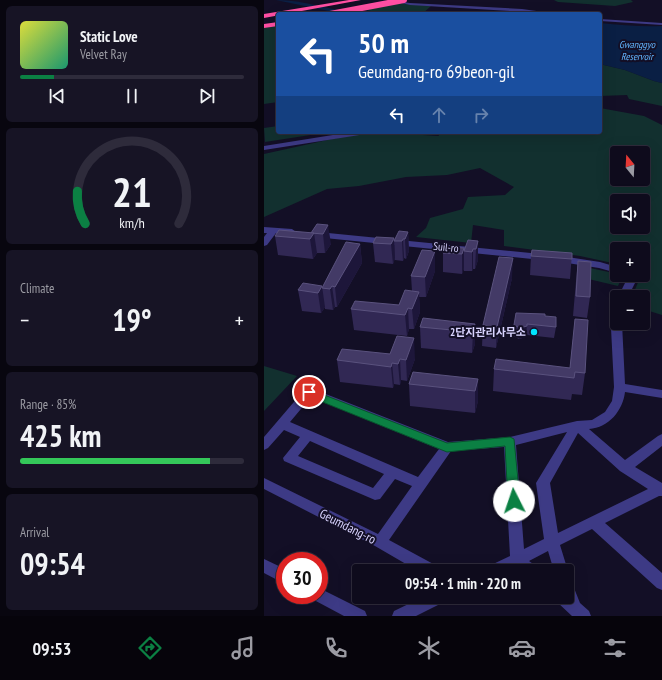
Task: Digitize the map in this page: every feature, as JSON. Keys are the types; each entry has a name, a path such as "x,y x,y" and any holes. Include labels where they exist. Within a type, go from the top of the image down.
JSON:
{"highway":[{"path":"296,12 333,3 355,0"},
{"path":"286,12 355,0"},
{"path":"328,12 394,0"},
{"path":"341,12 404,0"},
{"path":"264,15 276,13"},
{"path":"264,15 276,16"},
{"path":"264,25 276,23"}],"street":[{"path":"389,0 419,4 539,12"},
{"path":"419,4 436,0"},
{"path":"602,20 662,24"},
{"path":"264,148 342,134"},
{"path":"264,243 268,230"},
{"name":"Suil-ro","path":"268,230 560,258 610,268"},
{"path":"264,445 309,392 447,447 510,442 577,425 594,424 609,415 618,402 620,387 616,330"},
{"path":"620,387 662,394"},
{"path":"282,424 421,484"},
{"path":"577,425 625,467 661,490"},
{"path":"559,564 552,542 542,483 577,425"},
{"path":"308,436 290,458 374,495 393,472"},
{"path":"625,467 662,439"},
{"path":"510,442 518,560 523,564"},
{"path":"380,542 447,447"},
{"name":"Geumdang-ro","path":"264,483 380,542 419,564"},
{"path":"509,564 593,521 661,490"},
{"path":"593,521 662,584"},
{"path":"264,566 276,572"},
{"path":"328,600 359,616"},
{"path":"400,616 425,604"}],"green space":[{"path":"554,0 631,0 633,2 615,6 558,2"},
{"path":"399,3 431,6 424,12 376,12 366,10"},
{"path":"276,25 276,102 264,104 264,28"},
{"path":"602,64 625,70 662,83 662,106 629,99 627,95 602,96"},
{"path":"602,108 644,116 662,125 662,315 650,311 650,290 635,290 638,282 650,282 650,242 610,242 610,262 580,256 504,246 504,230 473,225 471,243 416,237 426,228 430,218 463,209 468,197 505,195 514,187 480,168 447,175 406,177 359,186 327,189 264,217 264,154 350,135 407,134 439,136 438,134 602,134"},
{"path":"276,126 276,134 317,134 265,142 264,128"},
{"path":"585,267 610,272 610,282 620,282 618,286 580,277"},
{"path":"264,366 297,376 264,411"}],"water":[{"path":"276,0 287,0 347,12 333,12"},
{"name":"Gwanggyo Reservoir","path":"602,23 662,26 662,83 625,70 602,64"}],"building":[{"path":"317,224 328,225 323,234 311,233"},
{"path":"279,230 314,233 310,239 275,236"},
{"path":"399,231 408,232 405,239 402,241 394,241"},
{"path":"376,237 394,238 391,244 373,243"},
{"path":"468,240 478,241 476,249 473,249 472,252 464,251"},
{"path":"346,242 360,244 335,287 332,286 330,289 322,288"},
{"path":"445,247 464,248 462,254 443,253"},
{"path":"422,250 435,251 425,277 411,276"},
{"path":"532,250 572,253 572,259 531,256"},
{"path":"499,257 513,258 497,327 483,325"},
{"path":"578,261 591,262 590,297 576,296"},
{"path":"303,283 322,286 318,293 298,290"},
{"path":"405,290 419,292 412,309 408,308 405,315 351,309 355,301 399,305"},
{"path":"516,313 545,314 545,316 556,317 556,327 527,324 527,326 520,328 514,325"},
{"path":"423,318 475,324 473,332 420,327"},
{"path":"575,319 588,320 585,373 575,372 574,378 494,369 496,359 570,368"},
{"path":"397,336 414,338 406,360 400,359 398,364 392,363 391,367 337,360 342,349 390,354"},
{"path":"413,372 478,379 475,391 409,384"}],"place":[{"name":"2단지관리사무소","path":"534,332"}],"route":[{"path":"309,392 447,447 510,442 514,501"}]}
